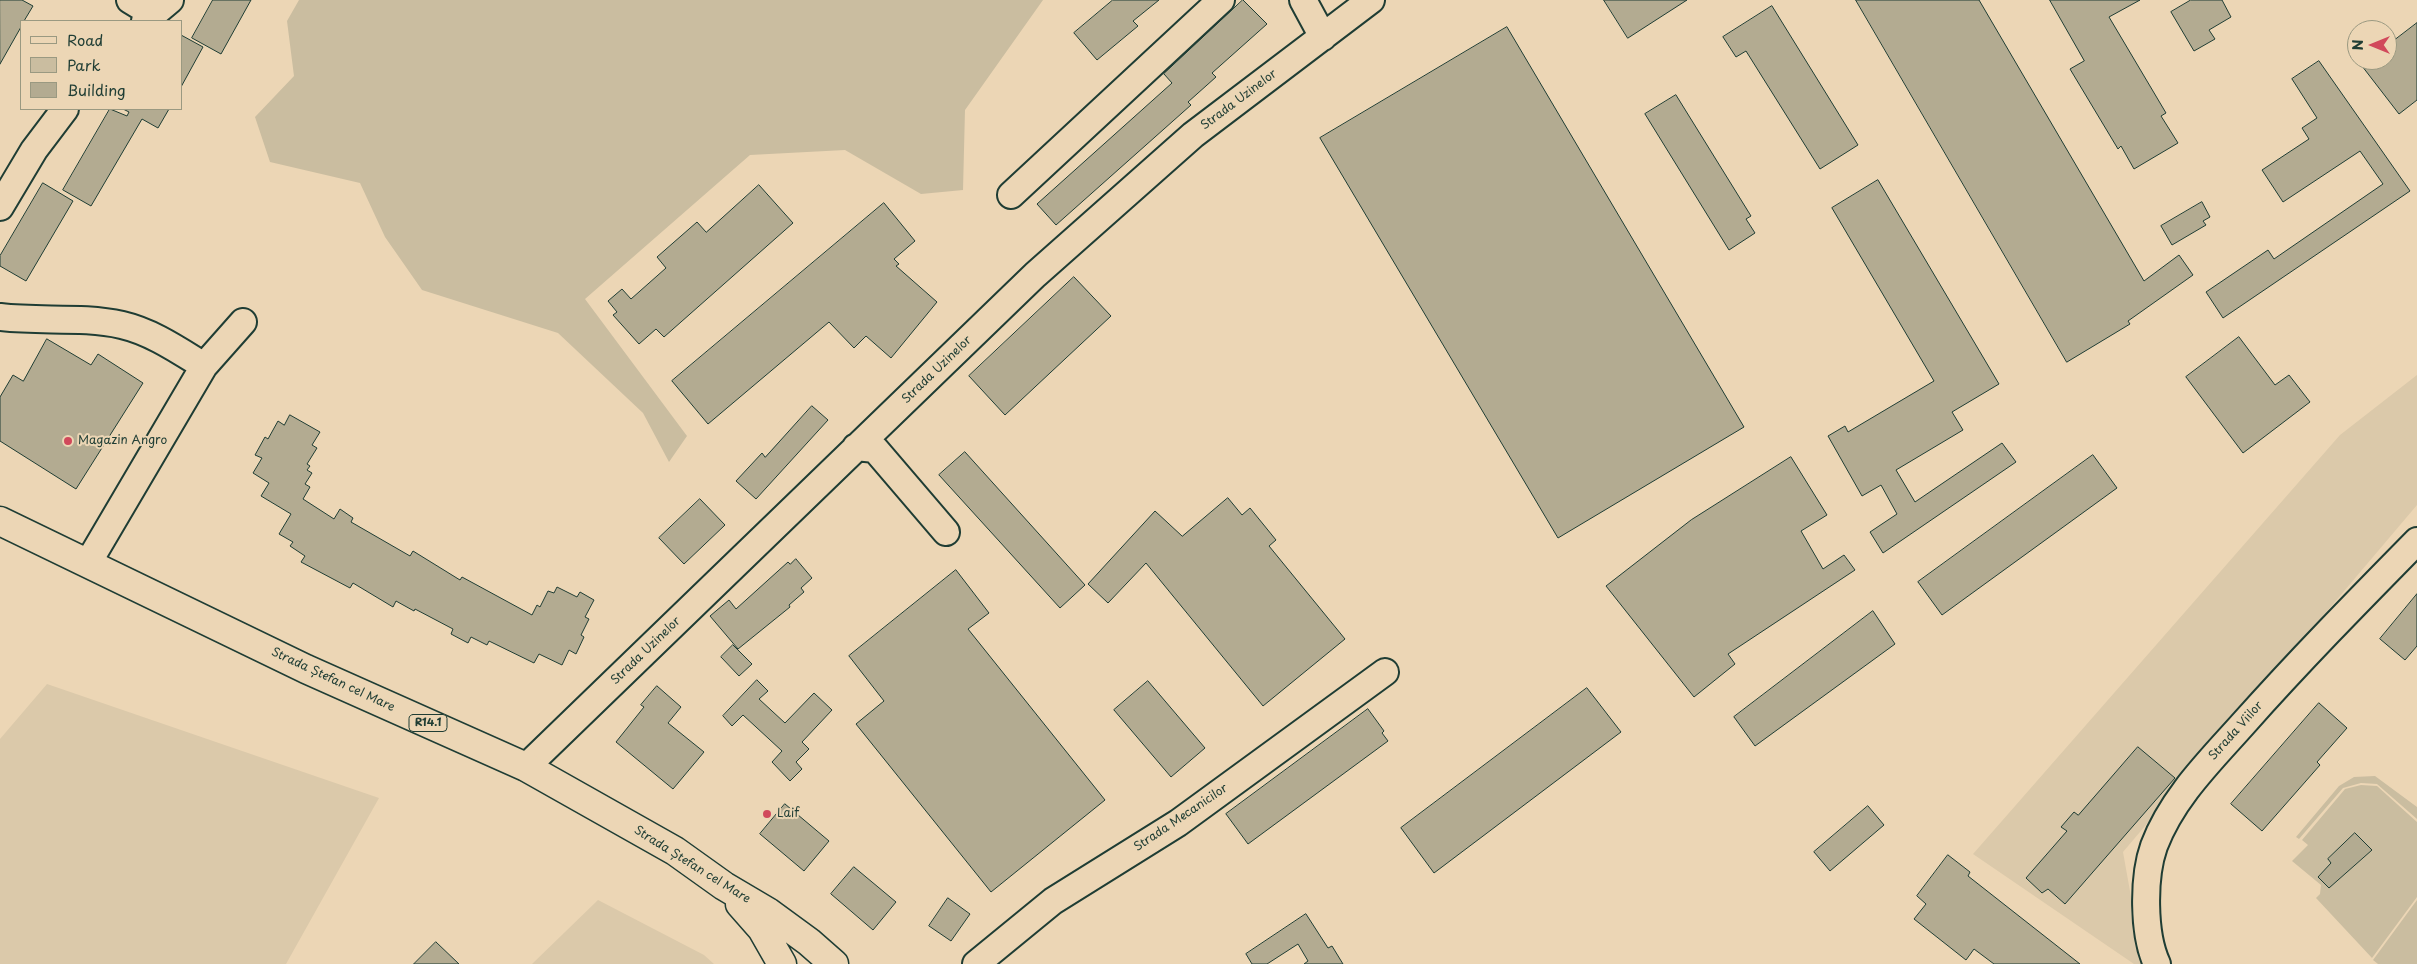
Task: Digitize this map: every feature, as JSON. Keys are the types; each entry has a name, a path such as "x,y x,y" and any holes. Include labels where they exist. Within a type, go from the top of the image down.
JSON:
{"main road":[{"name":"Strada Ștefan cel Mare","path":"0,521 306,669 526,767 675,851 724,886 768,912 809,942 834,964"},
{"name":"R14.1","path":"724,886 762,930 782,964"}],"street":[{"path":"130,0 156,12"},
{"path":"1011,195 1221,0"},
{"path":"1304,0 1323,37"},
{"name":"Strada Uzinelor","path":"526,767 1035,275 1193,135 1323,37 1340,21 1371,0"},
{"path":"0,208 34,150 64,110"},
{"path":"0,317 23,320 91,320 123,325 157,338 204,366"},
{"path":"88,563 204,366 243,322"},
{"path":"856,447 875,450 946,532"},
{"name":"Strada Viilor","path":"2157,964 2146,912 2145,880 2154,846 2173,807 2200,772 2290,672 2417,541"},
{"name":"Strada Mecanicilor","path":"976,964 1053,901 1178,823 1385,672"}],"shaded area":[{"path":"2417,375 2417,505 2123,852 2143,964 2134,964 1973,854 2340,435"},
{"path":"47,684 379,798 286,964 0,964 0,739"},
{"path":"598,900 704,955 714,964 532,964"}],"green space":[{"path":"299,0 1043,0 965,110 963,190 921,194 845,150 750,155 585,299 687,436 669,462 643,413 558,333 422,290 385,237 360,183 270,162 255,117 294,76 287,21"},
{"path":"2375,776 2417,807 2417,819 2377,784 2361,783 2343,788 2299,839 2296,837 2339,786 2354,777"},
{"path":"2361,785 2377,786 2417,822 2417,897 2372,958 2316,898 2320,894 2321,885 2292,861 2308,845 2302,840 2345,789"},
{"path":"2417,900 2417,964 2378,964 2373,960"}],"building":[{"path":"0,0 22,0 33,6 25,20 20,20 20,29 0,64"},
{"path":"213,0 251,0 221,54 192,38"},
{"path":"1113,0 1159,0 1133,21 1138,26 1097,60 1074,33"},
{"path":"1243,0 1267,24 1212,73 1216,77 1188,102 1191,105 1056,225 1037,204 1172,83 1164,74"},
{"path":"1604,0 1687,0 1628,38"},
{"path":"1856,0 1979,0 2144,281 2179,255 2193,275 2128,321 2130,324 2067,362"},
{"path":"2050,0 2140,0 2109,17 2166,113 2161,116 2178,143 2134,169 2121,146 2118,149 2070,69 2084,61"},
{"path":"2191,0 2222,0 2231,17 2209,30 2215,39 2194,51 2171,12"},
{"path":"1772,6 1858,145 1820,169 1746,51 1736,57 1723,37"},
{"path":"2417,23 2417,100 2399,114 2365,70 2397,70 2397,38"},
{"path":"1507,27 1744,427 1558,538 1320,138"},
{"path":"182,36 203,47 182,85"},
{"path":"2319,61 2410,191 2223,318 2206,292 2268,250 2274,259 2383,184 2360,151 2283,202 2262,170 2309,139 2302,128 2317,118 2292,79"},
{"path":"1676,95 1751,216 1746,219 1755,233 1729,250 1645,114"},
{"path":"109,110 127,116 129,112 125,110 168,110 158,128 142,119 91,206 63,190"},
{"path":"1878,180 1999,384 1952,412 1963,430 1896,470 1915,502 2002,443 2016,462 1883,553 1870,532 1897,514 1881,485 1862,496 1828,436 1845,426 1848,432 1934,381 1832,208"},
{"path":"43,183 73,201 26,281 0,266 0,256"},
{"path":"759,185 793,223 664,337 656,329 639,344 613,315 617,312 608,301 622,289 631,299 666,268 657,257 697,222 706,232"},
{"path":"2202,202 2210,217 2203,221 2206,225 2172,245 2161,226"},
{"path":"884,203 915,241 894,259 899,264 896,266 937,302 891,358 866,336 854,348 829,322 708,424 672,381"},
{"path":"1074,277 1111,316 1005,415 969,376"},
{"path":"2239,337 2275,385 2289,375 2310,402 2243,453 2186,377"},
{"path":"47,339 91,365 98,354 143,383 76,489 0,441 0,397 13,375 23,381"},
{"path":"812,406 828,420 756,499 736,481 762,453 765,457"},
{"path":"290,415 320,432 312,445 317,448 307,464 310,466 307,470 312,473 305,484 310,487 303,499 334,519 340,509 353,518 351,522 410,556 413,551 460,580 462,577 532,615 537,605 540,607 548,591 554,593 557,587 577,597 580,592 594,600 585,617 589,619 581,635 584,637 576,654 569,650 562,665 539,654 534,663 489,641 487,645 471,637 468,643 451,634 453,629 415,609 414,611 396,601 393,607 353,583 350,588 301,562 305,556 290,546 293,542 279,534 291,514 261,496 269,483 253,473 262,458 255,455 265,437 268,439 278,421 284,425"},
{"path":"965,452 1085,585 1060,608 939,475"},
{"path":"2093,455 2117,488 1942,615 1918,582"},
{"path":"1791,457 1827,515 1801,531 1823,569 1844,555 1855,570 1728,654 1735,664 1694,697 1606,586 1691,520"},
{"path":"1228,498 1242,515 1250,508 1276,540 1269,546 1345,639 1263,706 1146,563 1108,603 1088,584 1155,511 1182,536"},
{"path":"700,499 725,525 684,564 659,538"},
{"path":"796,559 812,578 801,588 804,592 789,605 790,607 738,649 710,616 729,600 736,609 788,562 790,564"},
{"path":"956,570 989,613 968,629 1105,800 991,892 856,724 884,701 849,656"},
{"path":"2417,594 2417,646 2405,660 2380,639"},
{"path":"1873,611 1895,644 1755,746 1734,717"},
{"path":"733,645 752,664 739,676 721,657"},
{"path":"757,680 768,691 759,699 785,723 814,693 832,710 802,742 809,749 796,762 802,769 790,781 772,762 782,751 743,715 732,726 723,716"},
{"path":"1148,681 1205,748 1171,777 1114,710"},
{"path":"657,686 681,707 668,723 704,752 673,789 616,742 644,707 641,705"},
{"path":"1587,688 1621,732 1434,873 1401,828"},
{"path":"2319,703 2347,728 2317,762 2320,765 2262,831 2231,804"},
{"path":"1368,709 1384,731 1382,733 1388,741 1248,844 1226,814"},
{"path":"2138,747 2175,778 2065,904 2048,889 2042,893 2026,878 2067,831 2061,827 2074,812 2078,815"},
{"path":"785,804 829,841 804,871 760,834"},
{"path":"1868,806 1884,825 1830,871 1814,852"},
{"path":"2355,833 2372,850 2329,888 2318,877 2331,863 2328,859"},
{"path":"1948,855 1970,872 1968,876 2080,964 1994,964 1974,949 1966,960 1914,919 1926,904 1917,896"},
{"path":"854,867 896,902 873,930 831,894"},
{"path":"948,898 970,914 951,941 929,926"},
{"path":"1306,914 1328,948 1332,946 1343,964 1304,964 1308,961 1298,944 1267,964 1252,964 1246,954"},
{"path":"436,942 459,964 414,964"}],"place":[{"name":"Magazin Angro","path":"68,441"},
{"name":"Laif","path":"767,814"}]}
